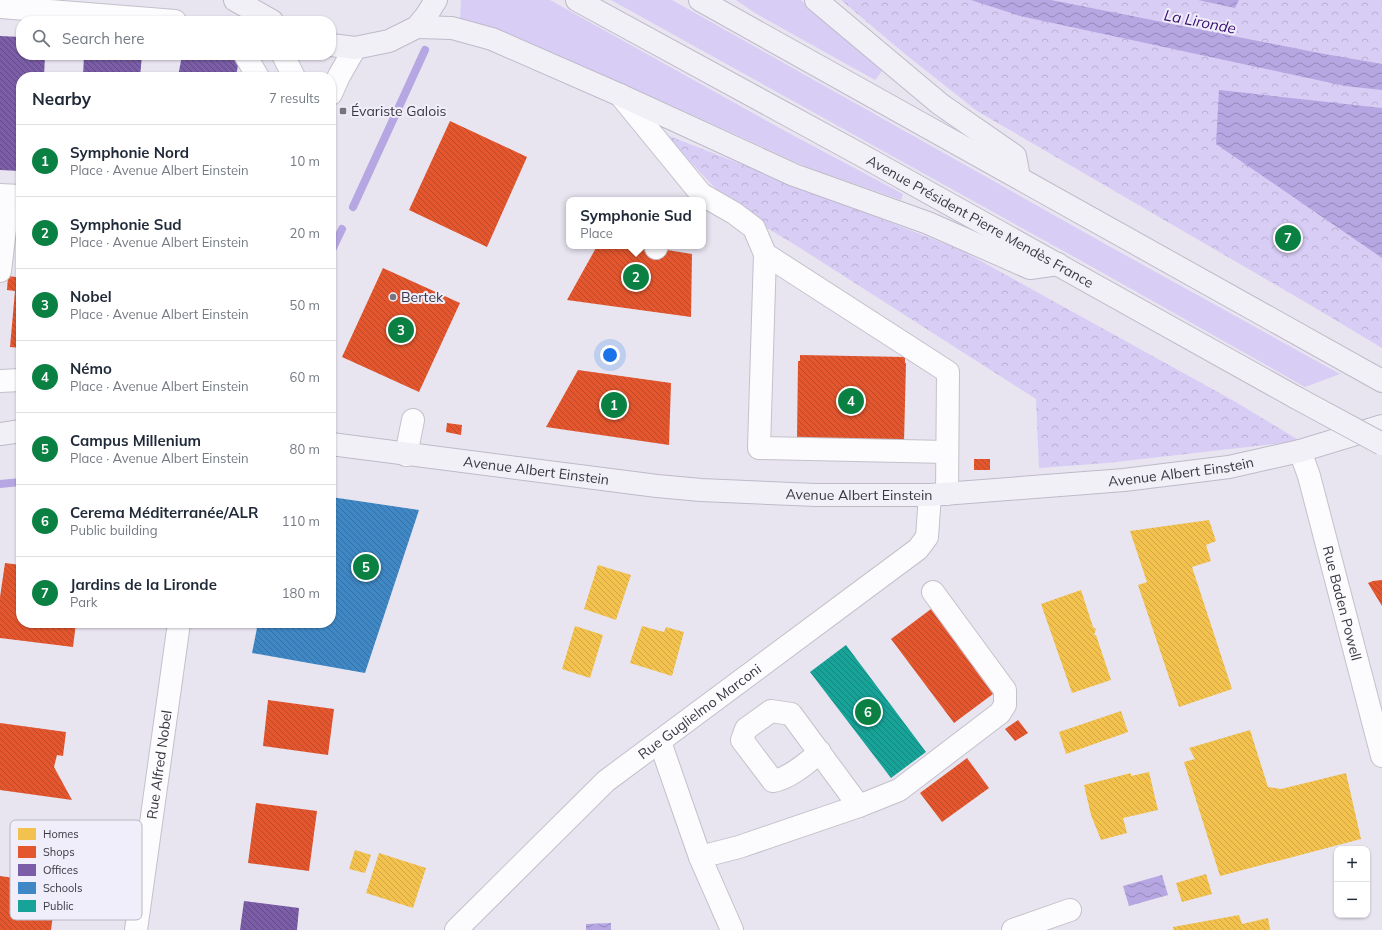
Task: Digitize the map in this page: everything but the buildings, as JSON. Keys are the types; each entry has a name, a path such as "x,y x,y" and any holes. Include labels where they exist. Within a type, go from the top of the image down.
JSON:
{"main road":[{"path":"235,0 261,16"},
{"path":"336,46 355,48 388,41 417,27 436,0"},
{"name":"Avenue Président Pierre Mendès France","path":"577,0 863,156 1382,444"},
{"path":"700,0 1382,381"},
{"path":"816,0 940,104 1015,156 1019,177"},
{"path":"417,27 452,28 492,39 620,95 794,175 928,223 1030,268 1058,264"},
{"name":"Avenue Albert Einstein","path":"336,445 406,455 657,486 701,490 816,496 939,495 1124,480 1229,467 1300,451 1382,426"},
{"path":"0,434 16,432"}],"street":[{"path":"0,7 112,16"},
{"path":"336,83 355,48"},
{"path":"248,60 255,72"},
{"path":"286,60 292,72"},
{"path":"620,95 701,194 734,213 754,228 765,254 759,448 947,452"},
{"path":"0,270 4,204 16,198"},
{"name":"Rue Guglielmo Marconi","path":"456,930 606,781 918,549 926,537 939,495 947,452 948,372 765,254"},
{"path":"0,381 16,380"},
{"path":"406,455 412,420"},
{"name":"Rue Baden Powell","path":"1300,451 1309,476 1382,756"},
{"path":"700,857 739,847 859,806 899,790 1000,713 1005,704 1005,690 933,592"},
{"name":"Rue Alfred Nobel","path":"142,887 178,628"},
{"path":"660,742 700,857 732,930"},
{"path":"820,752 859,806"},
{"path":"1013,930 1070,910"},
{"name":"Rue Alfred Nobel","path":"136,930 137,920"}],"green space":[{"path":"461,0 550,0 785,131 903,194 901,200 809,168 635,89 470,21 460,21"},
{"path":"611,0 672,0 1107,245 1340,374 1305,387 1096,269"},
{"path":"736,0 801,0 882,71 875,80 755,13"},
{"path":"841,0 1382,0 1382,348 977,111 905,54"},
{"path":"664,134 961,250 1234,401 1300,441 1107,463 1039,468 1036,399 797,246 734,208"}],"water":[{"path":"971,0 1051,0 1382,64 1382,90 1345,86 1020,16"},
{"path":"1198,0 1239,0 1235,8"},
{"path":"1219,90 1382,108 1382,258 1216,144"},
{"path":"1162,875 1168,895 1129,906 1123,886"},
{"path":"611,923 611,930 586,930 586,924"}],"waterway":[{"name":"La Lironde","path":"353,207 425,50"},
{"name":"La Lironde","path":"336,242 342,229"},
{"name":"La Lironde","path":"0,484 16,482"}],"place":[{"name":"Évariste Galois","path":"343,111"},
{"name":"Jardins de la Lironde","path":"1288,238"},
{"name":"Symphonie Sud","path":"636,277"},
{"name":"Bertek","path":"393,297"},
{"name":"Nobel","path":"401,330"},
{"name":"Némo","path":"851,401"},
{"name":"Symphonie Nord","path":"614,405"},
{"name":"Campus Millenium","path":"366,567"},
{"name":"Cerema Méditerranée/ALR","path":"868,712"}]}
